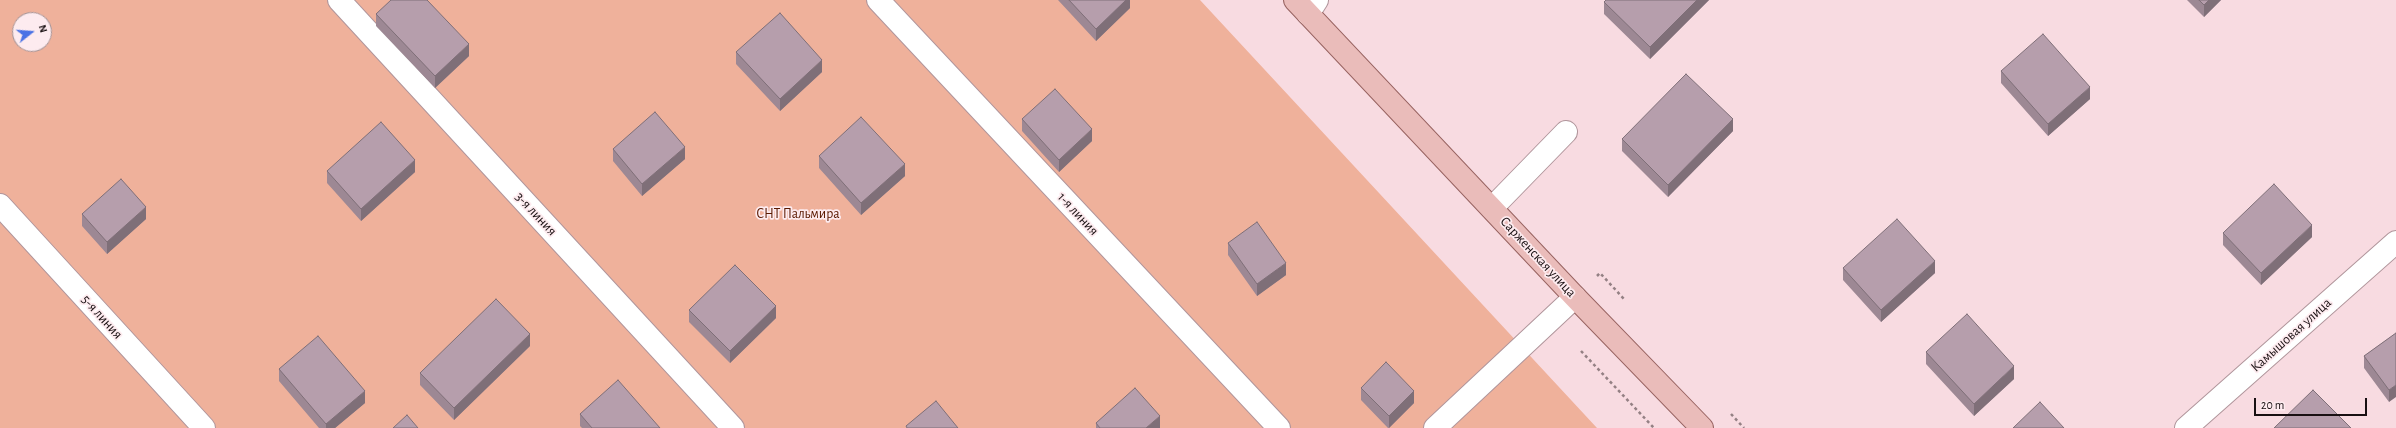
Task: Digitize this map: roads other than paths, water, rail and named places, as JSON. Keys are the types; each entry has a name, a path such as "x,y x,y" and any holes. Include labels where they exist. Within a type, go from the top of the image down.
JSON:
{"main road":[{"name":"Сарженская улица","path":"1306,5 1375,84 1702,428"}],"street":[{"name":"3-я линия","path":"339,0 733,428"},
{"name":"1-я линия","path":"878,0 1279,428"},
{"path":"1492,208 1566,132"},
{"name":"5-я линия","path":"0,205 204,428"},
{"name":"Камышовая улица","path":"2186,428 2396,242"},
{"path":"1436,428 1575,296"}],"park label":[{"name":"СНТ Пальмира","path":"798,214"}]}
